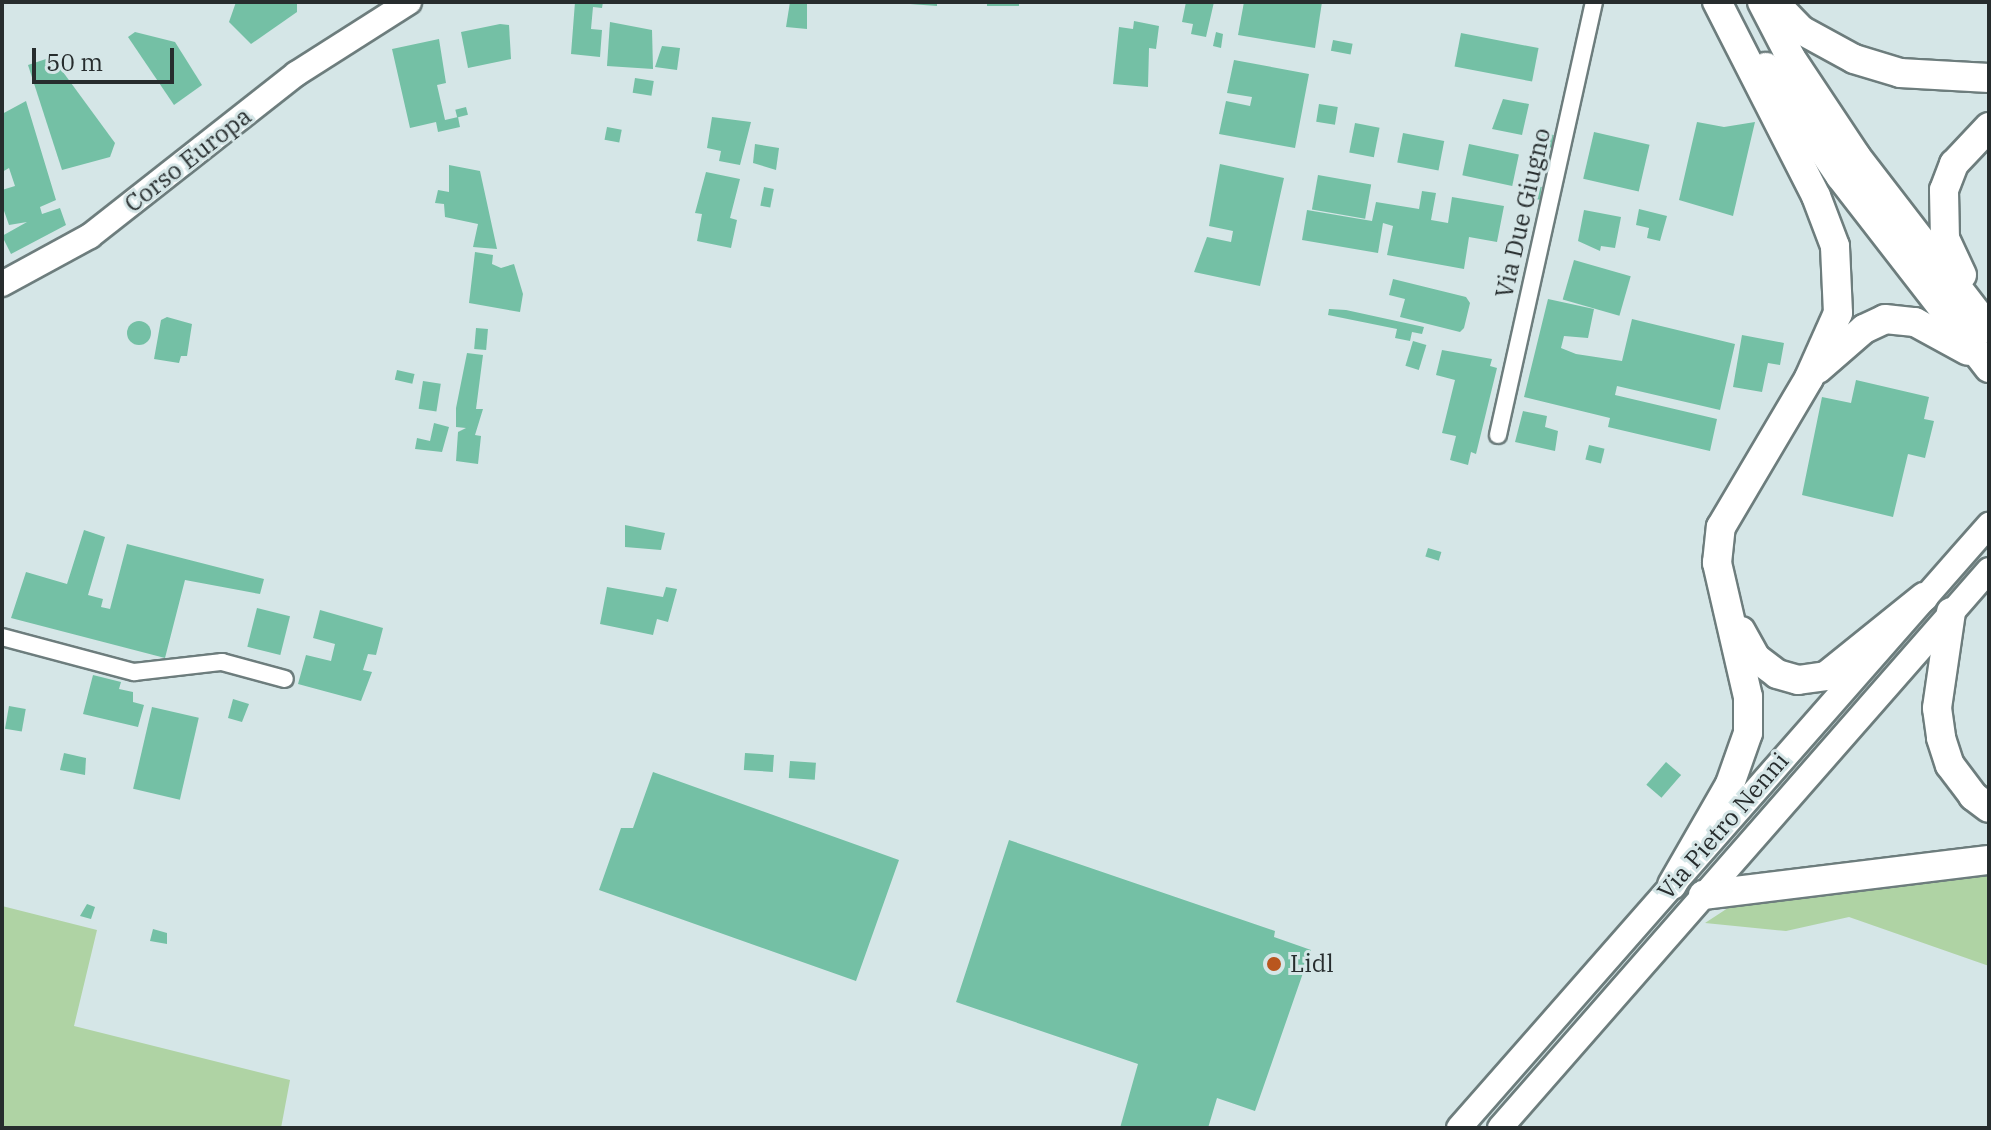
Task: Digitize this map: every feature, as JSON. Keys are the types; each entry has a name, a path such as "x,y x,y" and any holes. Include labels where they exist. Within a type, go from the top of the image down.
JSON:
{"highway":[{"path":"1672,885 1730,784 1748,733 1748,697 1717,563 1721,527 1735,496 1809,378 1838,313 1835,246 1790,143 1740,56 1717,2"},
{"path":"1731,2 1767,69 1840,176 1986,364"},
{"path":"1762,2 1791,58 1856,156 1989,329"},
{"path":"1774,2 1801,30 1854,59 1900,73 1989,78"},
{"path":"1989,127 1954,164 1942,214 1953,261 1989,320"},
{"path":"1809,378 1838,349 1885,319 1915,322 1986,364"},
{"path":"1722,590 1756,658 1777,674 1798,680 1844,667 1924,597"},
{"path":"1951,612 1937,708 1941,738 1950,765 1973,796 1989,808"},
{"path":"1703,895 1989,860"}],"main road":[{"name":"Corso Europa","path":"2,284 90,236 178,172 296,74 409,2"},
{"name":"Via Pietro Nenni","path":"1459,1128 1989,525"},
{"name":"Via Pietro Nenni","path":"1500,1128 1989,570"},
{"path":"1519,1128 1549,1091 1581,1035"}],"street":[{"name":"Via Due Giugno","path":"1498,435 1594,2"},
{"path":"2,637 134,672 222,662 285,679"}],"green space":[{"path":"1989,870 1989,966 1849,917 1786,931 1705,923 1731,906 1761,897"},
{"path":"2,906 97,930 74,1026 290,1080 281,1128 2,1128"}],"building":[{"path":"236,2 297,2 297,12 251,44 229,22"},
{"path":"575,2 603,2 602,8 593,7 591,29 602,30 600,57 571,54"},
{"path":"790,2 807,2 807,29 786,27"},
{"path":"937,2 937,6 910,4"},
{"path":"987,2 1019,2 1019,6 987,6"},
{"path":"1186,2 1214,2 1206,37 1191,34 1193,24 1182,22"},
{"path":"1244,2 1322,2 1315,48 1238,35"},
{"path":"1134,21 1159,26 1156,49 1149,48 1148,87 1113,84 1119,27 1133,29"},
{"path":"610,22 652,30 653,69 607,66"},
{"path":"509,25 511,59 468,68 461,32"},
{"path":"135,32 175,42 202,85 174,105 128,37"},
{"path":"1216,32 1223,34 1221,48 1213,46"},
{"path":"1461,33 1539,48 1532,81 1455,66"},
{"path":"439,39 446,83 437,85 445,120 458,117 460,127 438,132 436,122 410,128 392,49"},
{"path":"1333,40 1353,44 1351,55 1331,51"},
{"path":"662,46 680,48 677,70 655,67"},
{"path":"52,57 115,143 110,157 62,170 28,65"},
{"path":"1234,60 1309,74 1295,148 1219,134 1226,101 1250,106 1252,97 1227,93"},
{"path":"635,78 654,81 651,96 633,93"},
{"path":"1503,99 1529,104 1522,135 1492,129"},
{"path":"26,101 56,200 40,207 42,214 60,208 66,225 11,254 2,236 27,222 9,225 3,208 2,190 15,186 9,168 2,172 2,114"},
{"path":"1319,104 1338,107 1335,125 1316,122"},
{"path":"466,107 468,115 457,117 455,110"},
{"path":"712,117 751,122 740,165 719,161 721,151 707,148"},
{"path":"1697,122 1724,127 1755,122 1733,216 1679,200"},
{"path":"1355,123 1380,128 1374,157 1349,152"},
{"path":"607,127 622,130 619,143 605,140"},
{"path":"1594,132 1650,145 1639,192 1583,179"},
{"path":"1403,133 1444,141 1439,170 1397,162"},
{"path":"1542,133 1554,135 1552,148 1540,146"},
{"path":"755,144 779,148 776,170 753,163"},
{"path":"1469,144 1519,155 1512,186 1462,175"},
{"path":"1220,164 1284,178 1260,286 1194,272 1207,237 1231,242 1233,231 1209,226"},
{"path":"449,165 480,171 497,249 473,247 478,224 445,217 444,204 435,203 438,190 449,192"},
{"path":"706,172 740,179 730,218 737,220 731,248 697,241 702,214 695,213"},
{"path":"1318,175 1371,184 1365,219 1312,209"},
{"path":"1530,185 1542,187 1540,200 1528,198"},
{"path":"764,187 774,189 770,208 760,206"},
{"path":"1422,191 1436,193 1431,220 1448,223 1452,197 1504,206 1497,242 1469,237 1464,269 1387,255 1393,226 1383,223 1378,253 1302,240 1307,210 1372,221 1376,202 1419,209"},
{"path":"1639,209 1667,216 1660,241 1647,238 1649,228 1636,225"},
{"path":"1584,210 1621,217 1615,248 1601,246 1600,251 1578,241"},
{"path":"475,252 493,255 492,264 501,268 514,264 523,294 520,312 469,303"},
{"path":"1574,260 1631,276 1619,316 1563,299"},
{"path":"1393,279 1466,297 1470,303 1464,328 1460,332 1400,317 1405,299 1389,295"},
{"path":"1548,299 1594,309 1588,338 1564,336 1561,348 1576,354 1622,361 1632,319 1735,344 1720,410 1617,386 1615,395 1717,419 1710,451 1608,427 1610,418 1524,397"},
{"path":"1329,309 1424,327 1422,334 1412,332 1410,341 1395,338 1397,329 1328,315"},
{"path":"167,317 192,324 187,356 181,356 179,363 154,359 161,320"},
{"path":"139,321 147,325 151,333 147,341 139,345 131,341 127,333 131,325"},
{"path":"476,328 488,329 486,350 474,349"},
{"path":"1742,335 1784,343 1780,365 1768,363 1762,392 1733,387"},
{"path":"1413,341 1426,345 1419,370 1405,366"},
{"path":"1442,350 1492,359 1490,366 1497,368 1476,454 1471,452 1468,465 1450,460 1456,436 1442,433 1455,380 1436,375"},
{"path":"467,353 483,355 476,409 483,409 475,435 481,436 478,464 456,461 458,432 466,428 456,427 456,408"},
{"path":"397,370 415,374 412,384 395,380"},
{"path":"1856,380 1929,397 1924,419 1934,421 1925,458 1908,454 1893,517 1802,495 1822,397 1851,403"},
{"path":"423,381 441,384 436,411 419,409"},
{"path":"1523,411 1547,416 1545,427 1558,431 1555,451 1515,442"},
{"path":"434,423 449,427 442,452 415,449 417,438 430,441"},
{"path":"1589,445 1605,449 1601,463 1585,460"},
{"path":"625,525 665,533 661,550 625,547"},
{"path":"84,530 105,537 88,595 103,599 101,607 110,609 127,544 264,579 260,594 185,580 165,658 11,618 26,572 67,584"},
{"path":"1428,548 1441,552 1439,561 1425,557"},
{"path":"607,587 663,597 666,587 677,589 668,622 657,619 653,635 600,624"},
{"path":"257,608 290,616 280,655 247,647"},
{"path":"320,610 383,628 376,655 368,654 363,670 372,672 361,701 298,684 306,655 331,661 335,644 313,638"},
{"path":"93,675 121,682 119,689 133,692 133,702 144,705 138,727 83,714"},
{"path":"233,699 249,704 242,722 228,718"},
{"path":"9,706 26,709 22,732 5,729"},
{"path":"152,707 199,718 180,800 133,789"},
{"path":"64,753 86,758 85,775 60,770"},
{"path":"745,753 774,755 773,772 744,770"},
{"path":"790,761 816,763 815,780 789,778"},
{"path":"1666,762 1681,775 1661,798 1646,785"},
{"path":"653,772 899,860 856,981 599,890 621,828 633,828"},
{"path":"1009,840 1275,931 1274,937 1311,950 1255,1111 1217,1098 1208,1128 1120,1128 1138,1064 956,1002"},
{"path":"87,904 95,907 91,919 80,916"},
{"path":"153,929 167,933 167,944 150,941"}],"place":[{"name":"Lidl","path":"1274,964"}]}
